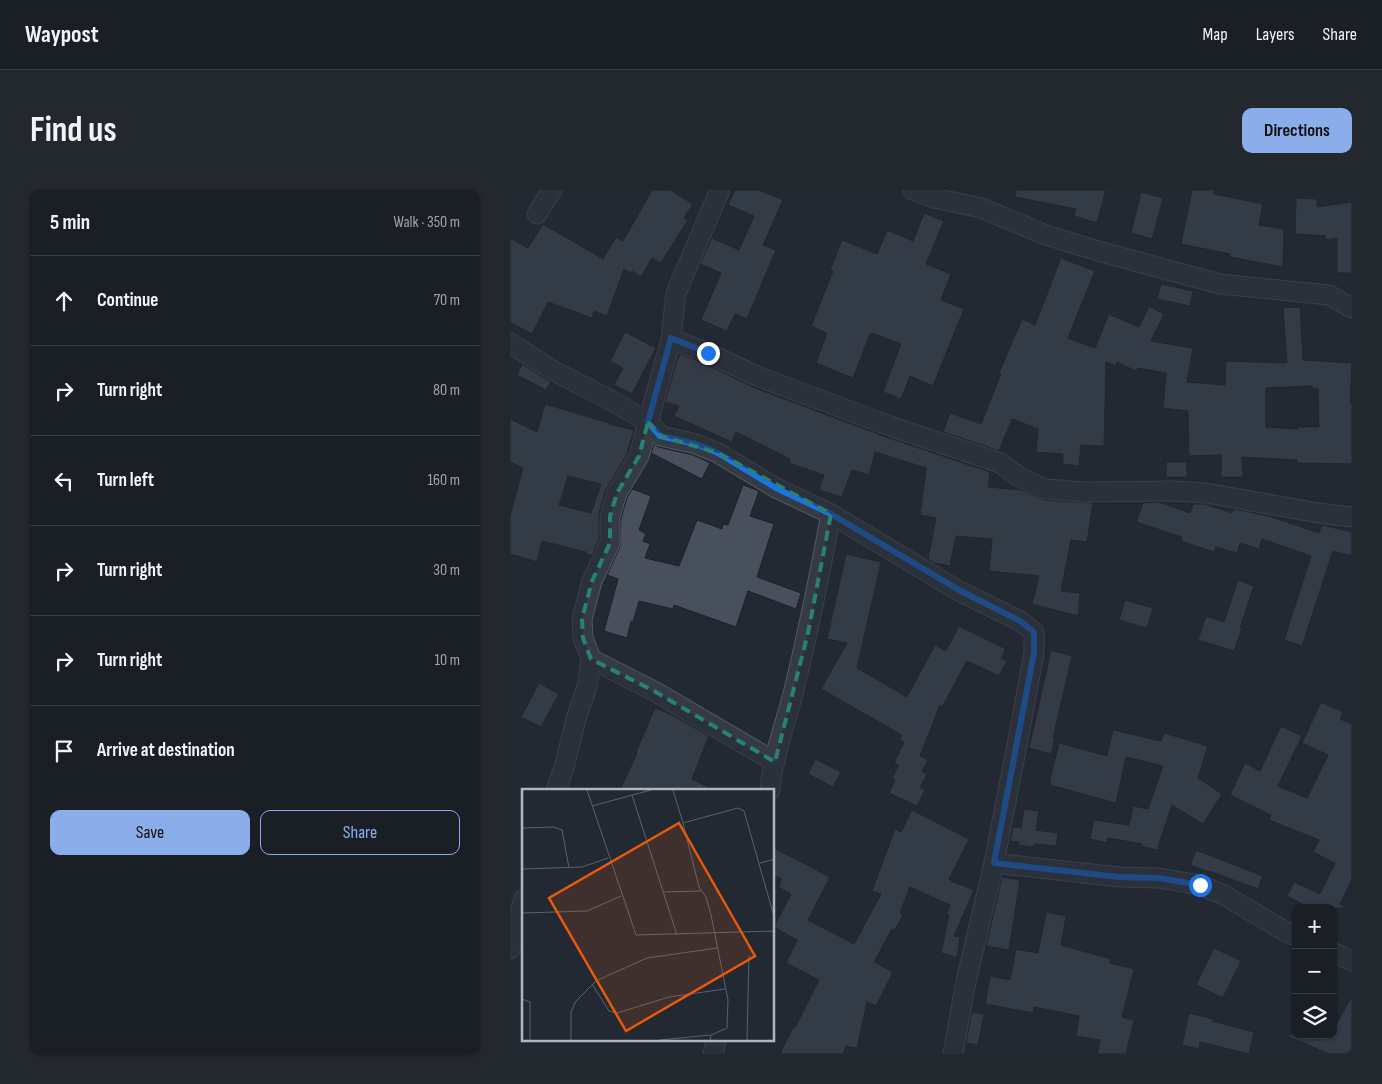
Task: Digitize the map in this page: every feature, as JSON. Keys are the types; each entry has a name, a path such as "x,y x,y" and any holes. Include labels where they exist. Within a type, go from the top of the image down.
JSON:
{"street":[{"path":"537,214 552,190"},
{"path":"556,789 587,687 592,659 583,638 582,619 592,581 610,543 610,516 617,493 639,456 671,338 676,293 720,190"},
{"path":"913,190 934,198 981,208 1046,235 1098,251 1220,284 1329,295 1352,308"},
{"path":"671,338 759,376 890,426 1000,463 1021,478 1045,488 1084,492 1173,491 1206,493 1318,513 1352,517"},
{"path":"510,343 554,371 648,422 660,436 696,444 718,453 776,488 831,514 959,590 1020,621 1034,632 1034,653 994,863 965,986 953,1054"},
{"path":"770,789 771,774 808,633 831,514"},
{"path":"592,659 654,691 775,762"},
{"path":"994,863 1119,877 1159,878 1200,885 1224,895 1292,934"},
{"path":"510,949 516,920 522,904"},
{"path":"1337,954 1352,961"}],"highlighted area":[{"path":"648,422 661,436 718,453 831,514 808,633 775,762 654,691 591,659 583,638 582,619 592,581 610,543 610,516 617,493 639,456"}],"building":[{"path":"652,190 670,190 693,204 684,218 688,220 661,263 652,258 641,277 632,271 631,273 624,269 607,316 594,311 592,318 548,302 532,334 510,322 510,238 528,248 543,224 603,259 616,237 623,241"},
{"path":"735,190 759,190 783,200 763,245 776,250 747,319 735,314 727,331 701,320 721,273 700,264 712,238 739,250 754,216 728,205"},
{"path":"1016,190 1106,190 1097,223 1074,216 1076,209 1015,197"},
{"path":"1192,190 1215,190 1214,194 1263,204 1259,225 1284,229 1283,267 1230,257 1230,254 1181,244"},
{"path":"1141,192 1163,198 1152,239 1131,233"},
{"path":"1296,198 1317,199 1317,207 1352,202 1352,273 1337,273 1337,238 1326,240 1325,236 1295,234"},
{"path":"924,213 944,221 926,264 951,274 941,300 964,309 933,386 910,376 901,399 883,392 901,344 872,333 870,334 853,378 816,363 827,333 811,326 833,271 830,270 842,240 877,254 887,230 913,241"},
{"path":"1061,258 1095,271 1068,338 1095,348 1109,314 1139,327 1149,306 1164,314 1151,341 1193,348 1187,382 1225,385 1226,361 1287,363 1283,308 1300,307 1303,360 1352,363 1350,403 1352,403 1352,464 1297,463 1297,460 1242,457 1243,477 1221,477 1221,455 1189,456 1188,411 1163,408 1166,373 1138,368 1136,371 1117,362 1116,366 1106,362 1104,446 1081,445 1079,466 1063,464 1063,454 1036,452 1038,429 1012,419 999,451 943,432 950,413 981,424 1001,374 999,373 1022,319 1035,325","holes":["1312,386 1312,388 1318,389 1319,427 1298,427 1298,429 1266,427 1266,388"]},
{"path":"1161,284 1193,291 1190,306 1157,299"},
{"path":"625,332 656,348 632,394 614,385 623,368 610,361"},
{"path":"680,354 704,363 755,388 886,437 990,472 988,487 1021,490 1044,500 1093,503 1087,542 1071,540 1061,591 1080,593 1078,616 1032,604 1039,576 989,571 992,539 956,536 950,566 934,563 928,559 936,518 920,515 926,468 875,452 869,475 852,470 842,497 819,490 824,475 789,463 790,459 736,432 732,442 674,416 679,406 665,402"},
{"path":"522,364 551,382 546,390 517,375"},
{"path":"545,404 634,430 627,454 606,490 599,513 599,540 592,555 542,541 537,562 510,554 510,516 523,468 510,462 510,419 537,432","holes":["568,476 601,484 591,513 559,505"]},
{"path":"654,444 658,447 693,455 710,463 702,479 651,453"},
{"path":"1166,462 1187,462 1187,477 1166,477"},
{"path":"743,485 759,491 750,516 774,524 757,577 801,593 796,609 748,591 736,627 674,605 673,609 639,601 627,638 604,631 618,579 607,575 620,547 621,518 632,489 651,496 639,530 646,534 643,541 650,544 645,558 679,566 697,520 722,529 723,524 728,525"},
{"path":"1159,502 1190,513 1193,504 1205,504 1232,513 1234,509 1269,516 1319,533 1322,525 1352,532 1352,556 1333,551 1302,646 1284,640 1311,556 1262,539 1259,549 1240,543 1237,553 1216,547 1214,552 1181,541 1182,537 1136,522 1143,503"},
{"path":"846,554 881,562 857,668 907,697 935,645 946,651 959,626 1006,649 1001,658 1007,661 999,676 967,661 942,707 940,705 920,756 928,760 922,771 927,774 920,788 925,790 917,806 889,793 895,780 892,778 899,765 894,763 904,742 900,740 902,735 821,689 847,643 827,639"},
{"path":"1238,580 1254,586 1234,651 1198,640 1206,616 1224,622"},
{"path":"1125,600 1153,608 1147,628 1119,620"},
{"path":"1051,650 1072,656 1051,754 1029,748"},
{"path":"539,683 559,694 541,727 521,717"},
{"path":"1321,702 1343,712 1340,719 1352,724 1352,879 1340,904 1348,908 1337,908 1337,904 1302,904 1287,896 1294,882 1320,894 1335,863 1313,852 1319,840 1269,820 1271,815 1230,795 1245,763 1260,771 1281,726 1302,736 1278,786 1307,798 1328,755 1302,743"},
{"path":"655,708 672,715 709,736 692,779 712,789 620,789"},
{"path":"1113,730 1161,741 1164,733 1208,746 1198,778 1222,794 1203,824 1172,805 1157,850 1141,846 1142,844 1108,838 1107,843 1090,839 1094,820 1129,825 1133,806 1148,809 1163,766 1126,757 1116,803 1050,785 1059,743 1107,756"},
{"path":"815,759 841,772 833,787 808,774"},
{"path":"1024,809 1039,811 1036,830 1058,833 1056,846 1034,844 1034,847 1018,845 1019,842 1010,841 1013,827 1021,828"},
{"path":"912,810 969,839 949,879 974,890 954,936 960,937 957,957 941,953 949,915 946,914 950,905 910,887 900,913 903,915 895,930 892,929 874,962 893,972 876,1006 867,1002 857,1048 846,1046 843,1054 780,1054 819,980 786,963 797,940 775,928 791,894 778,887 782,879 775,876 775,849 830,877 808,920 854,944 881,894 872,891 895,829 901,832"},
{"path":"1196,850 1263,876 1258,889 1190,865"},
{"path":"1002,877 1020,880 1009,950 986,946"},
{"path":"1046,912 1066,916 1061,945 1111,959 1110,963 1134,969 1122,1017 1134,1020 1126,1054 1097,1054 1100,1040 1076,1036 1079,1016 1034,1007 1033,1013 985,1004 990,976 1010,980 1016,949 1038,953"},
{"path":"1214,948 1241,961 1223,998 1196,985"},
{"path":"1352,996 1352,1054 1329,1054 1294,1039 1337,1039 1337,1023"},
{"path":"972,1012 984,1014 978,1045 966,1043"},
{"path":"1189,1013 1254,1032 1249,1054 1200,1042 1199,1049 1182,1045"}],"route":[{"path":"708,353 671,338 648,422 660,436 696,444 718,453 776,488 831,514 959,590 1020,621 1034,632 1034,653 994,863 1119,877 1159,878 1200,885"}]}
